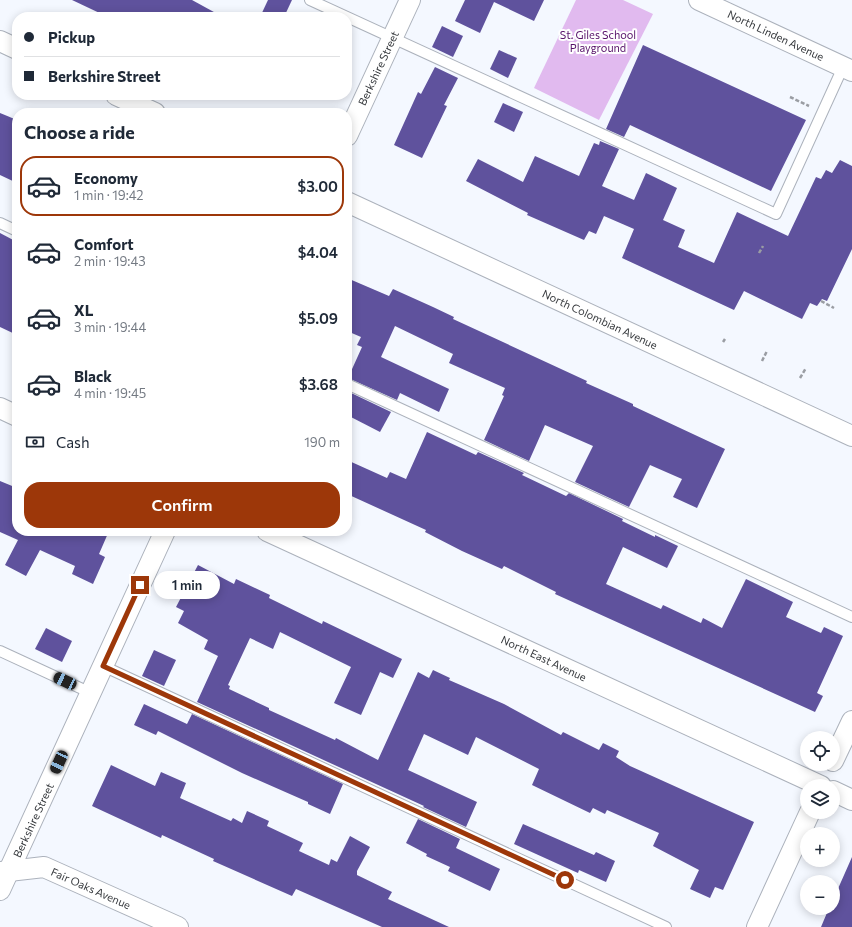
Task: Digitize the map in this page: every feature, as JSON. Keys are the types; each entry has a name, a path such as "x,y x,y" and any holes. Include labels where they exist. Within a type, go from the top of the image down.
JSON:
{"street":[{"name":"Berkshire Street","path":"352,125 410,0"},
{"name":"North Linden Avenue","path":"699,0 848,69"},
{"path":"0,41 12,47"},
{"path":"127,100 144,108"},
{"name":"North Colombian Avenue","path":"352,204 852,436"},
{"path":"0,408 12,414"},
{"name":"Berkshire Street","path":"0,890 4,872 91,693 163,536"},
{"name":"North East Avenue","path":"278,536 806,779"},
{"path":"840,746 852,721"},
{"path":"840,794 852,800"},
{"path":"757,927 807,819"},
{"name":"Fair Oaks Avenue","path":"4,872 44,867 178,927"}],"lane":[{"path":"310,0 336,12"},
{"path":"352,19 776,214 848,69"},
{"path":"0,223 12,229"},
{"path":"352,386 852,617"},
{"path":"0,651 91,693"},
{"path":"103,666 666,927"}],"path":[{"path":"790,98 809,106"},
{"path":"760,253 763,246"},
{"path":"820,301 834,308"},
{"path":"762,361 767,351"},
{"path":"800,378 806,368"}],"green space":[{"name":"St. Giles School Playground","path":"576,0 623,0 653,14 599,120 534,88"}],"building":[{"path":"72,0 192,0 214,12 97,12"},
{"path":"268,0 292,0 286,12 262,12"},
{"path":"465,0 544,0 534,21 494,2 480,33 455,21"},
{"path":"442,26 463,36 453,57 432,47"},
{"path":"643,45 806,120 771,191 630,125 624,137 606,129"},
{"path":"499,50 517,58 508,78 490,69"},
{"path":"435,67 458,78 444,105 447,106 422,158 394,145 418,92 421,94"},
{"path":"503,103 523,112 514,132 494,122"},
{"path":"0,113 12,118 12,181 0,175"},
{"path":"600,141 619,149 602,186 634,200 646,173 677,188 663,220 685,230 678,247 714,263 737,212 788,236 816,177 821,179 826,170 832,173 840,160 852,166 852,249 827,301 822,299 817,306 810,303 802,319 744,291 734,310 622,258 634,229 604,216 596,234 589,231 584,240 527,215 528,213 466,181 478,159 523,182 535,156 579,176 594,143 599,145"},
{"path":"0,233 12,239 12,333 0,327"},
{"path":"352,280 389,296 393,289 433,307 454,317 453,319 587,381 586,383 725,449 697,508 673,497 682,479 650,465 629,507 575,482 593,446 545,425 529,461 484,440 504,396 502,395 505,388 449,363 453,354 395,326 381,357 449,389 439,412 400,393 397,400 352,380 352,369 362,347 357,345 361,337 352,333"},
{"path":"352,393 391,412 380,432 352,418"},
{"path":"427,432 476,455 478,452 524,473 522,475 566,496 569,493 623,519 622,521 678,546 667,568 623,547 606,584 661,609 663,605 701,623 703,618 722,628 746,579 793,602 786,617 821,633 824,627 843,636 817,693 823,696 815,712 555,594 556,592 504,566 502,569 462,551 425,532 426,530 352,496 352,462 387,478 390,472 406,479"},
{"path":"0,481 12,486 12,536 107,536 99,554 105,557 93,584 72,574 75,566 40,550 26,576 5,565 18,540 0,532"},
{"path":"198,565 234,584 236,579 270,595 269,598 322,624 323,621 402,659 393,678 380,672 361,715 334,703 351,667 280,632 273,649 250,638 228,685 230,686 229,689 269,708 269,710 335,740 336,738 378,760 418,672 429,678 433,670 450,678 449,680 504,704 561,735 563,732 599,750 603,743 619,751 616,757 630,766 754,822 723,890 715,887 710,898 690,889 699,870 653,846 659,833 607,810 605,814 593,808 590,813 532,785 539,769 476,737 468,755 424,734 408,770 477,802 466,827 423,807 424,806 197,702 218,656 204,649 208,640 178,623 184,611 176,607"},
{"path":"46,628 72,641 62,662 35,649"},
{"path":"154,650 176,660 164,686 142,676"},
{"path":"144,704 187,724 192,714 343,784 330,814 308,804 308,802 242,773 158,731 156,735 134,725"},
{"path":"111,765 155,786 161,772 186,783 180,798 231,821 233,818 242,823 247,811 269,821 267,826 303,843 299,851 329,865 331,859 337,862 350,836 370,847 357,871 357,875 392,892 388,899 449,927 382,927 296,889 292,896 213,861 214,859 162,835 161,838 92,806"},
{"path":"418,819 460,839 456,848 500,869 490,891 448,871 450,867 426,856 427,854 406,843"},
{"path":"523,824 594,855 596,852 615,861 606,882 579,870 578,873 514,844"},
{"path":"852,857 852,927 821,927 826,915 840,915 840,884"}],"route":[{"path":"140,585 103,666 565,880"}]}
